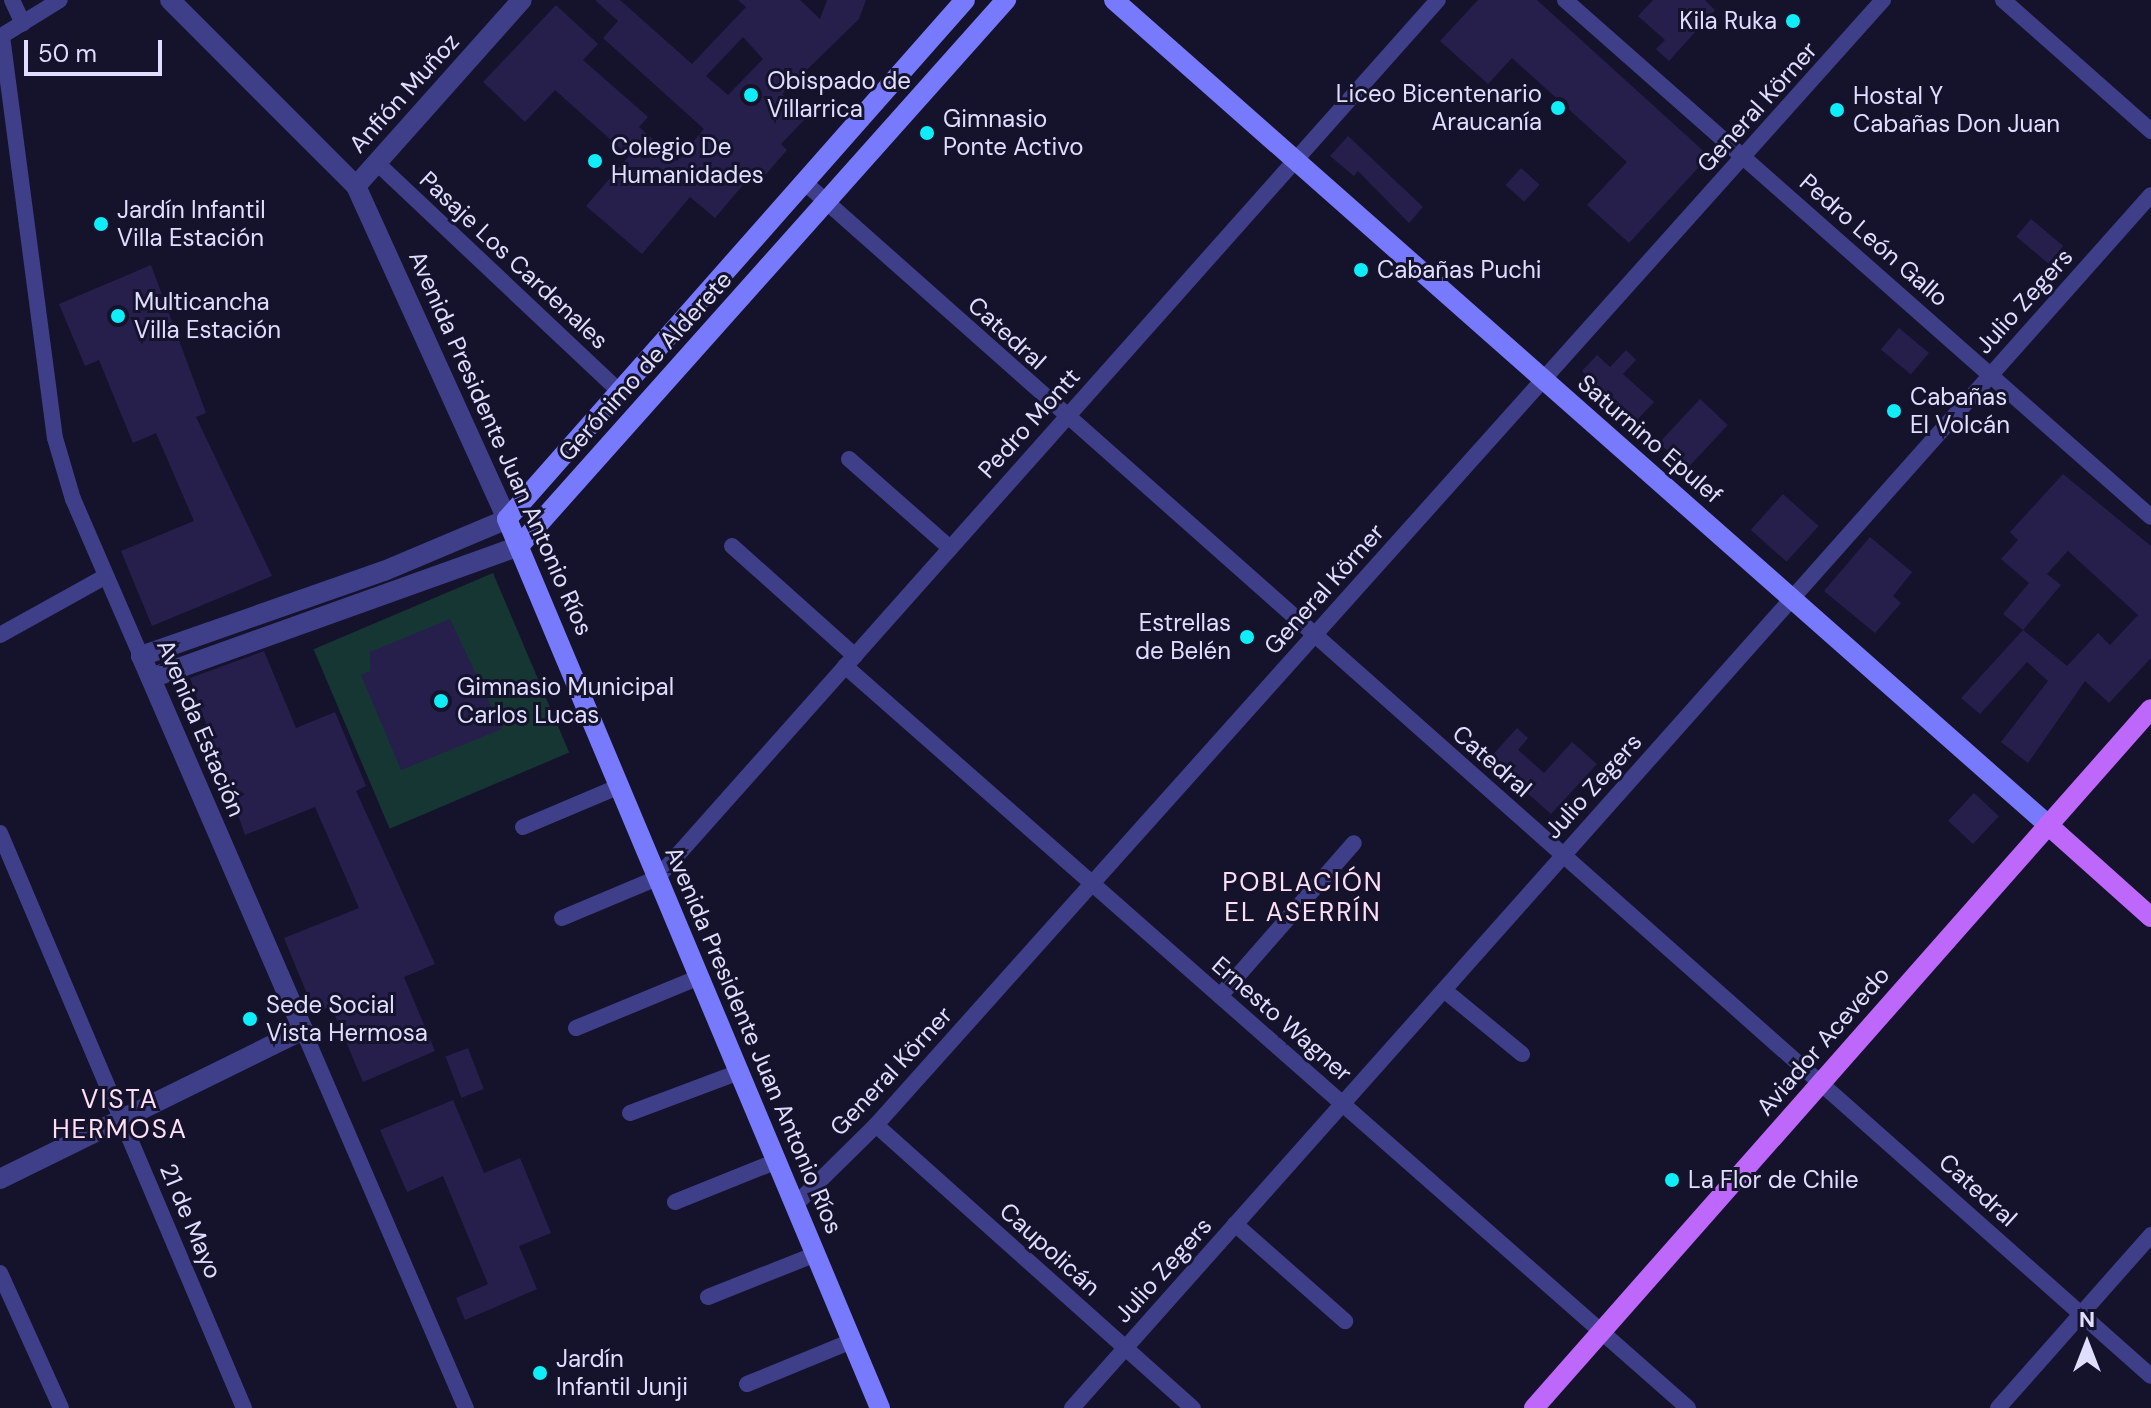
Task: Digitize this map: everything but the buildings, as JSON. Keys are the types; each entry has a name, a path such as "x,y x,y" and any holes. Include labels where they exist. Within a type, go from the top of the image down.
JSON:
{"main road":[{"name":"Gerónimo de Alderete","path":"507,519 965,0"},
{"name":"Gerónimo de Alderete","path":"519,546 1006,0"},
{"name":"Saturnino Epulef","path":"1114,0 2151,917"},
{"name":"Avenida Presidente Juan Antonio Ríos","path":"507,519 880,1408"},
{"name":"Aviador Acevedo","path":"1534,1408 2151,709"}],"street":[{"path":"12,0 23,24"},
{"path":"1,37 60,0"},
{"name":"Avenida Presidente Juan Antonio Ríos","path":"170,0 356,186 507,519"},
{"name":"Anfión Muñoz","path":"356,186 522,0"},
{"name":"Pedro Montt","path":"657,878 1438,0"},
{"name":"Pedro León Gallo","path":"1565,0 2151,517"},
{"name":"General Körner","path":"795,1205 876,1125 1883,0"},
{"path":"2003,0 2151,131"},
{"name":"Avenida Estación","path":"1,37 55,438 106,576 466,1408"},
{"name":"Pasaje Los Cardenales","path":"376,162 620,392"},
{"name":"Catedral","path":"803,181 1065,419 2151,1376"},
{"name":"Julio Zegers","path":"1072,1408 2151,195"},
{"path":"849,459 950,548"},
{"name":"Gerónimo de Alderete","path":"141,656 384,571 507,519"},
{"name":"Gerónimo de Alderete","path":"151,678 519,546"},
{"name":"Ernesto Wagner","path":"732,546 850,661 1093,884 1688,1408"},
{"path":"0,635 106,576"},
{"path":"523,827 620,786"},
{"name":"21 de Mayo","path":"0,833 244,1408"},
{"path":"1220,996 1354,843"},
{"path":"562,918 657,878"},
{"path":"576,1028 700,977"},
{"path":"1444,990 1522,1054"},
{"path":"0,1179 303,1030"},
{"path":"630,1113 739,1072"},
{"name":"Caupolicán","path":"876,1125 1193,1408"},
{"path":"675,1202 777,1161"},
{"path":"1235,1224 1345,1321"},
{"path":"1998,1408 2151,1235"},
{"path":"708,1297 816,1254"},
{"path":"0,1273 61,1408"},
{"path":"747,1384 852,1341"}],"green space":[{"name":"Gimnasio Municipal Carlos Lucas","path":"493,573 569,752 390,829 314,649"}],"place":[{"name":"Kila Ruka","path":"1793,21"},
{"name":"Obispado de Villarrica","path":"751,95"},
{"name":"Liceo Bicentenario Araucanía","path":"1558,108"},
{"name":"Hostal Y Cabañas Don Juan","path":"1837,110"},
{"name":"Gimnasio Ponte Activo","path":"927,133"},
{"name":"Colegio De Humanidades","path":"595,161"},
{"name":"Jardín Infantil Villa Estación","path":"101,224"},
{"name":"Cabañas Puchi","path":"1361,270"},
{"name":"Multicancha Villa Estación","path":"118,316"},
{"name":"Cabañas El Volcán","path":"1894,411"},
{"name":"Estrellas de Belén","path":"1247,637"},
{"name":"Gimnasio Municipal Carlos Lucas","path":"441,701"},
{"name":"Sede Social Vista Hermosa","path":"250,1019"},
{"name":"La Flor de Chile","path":"1672,1180"},
{"name":"Jardín Infantil Junji","path":"540,1373"}],"district":[{"name":"POBLACIÓN EL ASERRÍN","path":"1303,898"},
{"name":"VISTA HERMOSA","path":"120,1115"}]}
